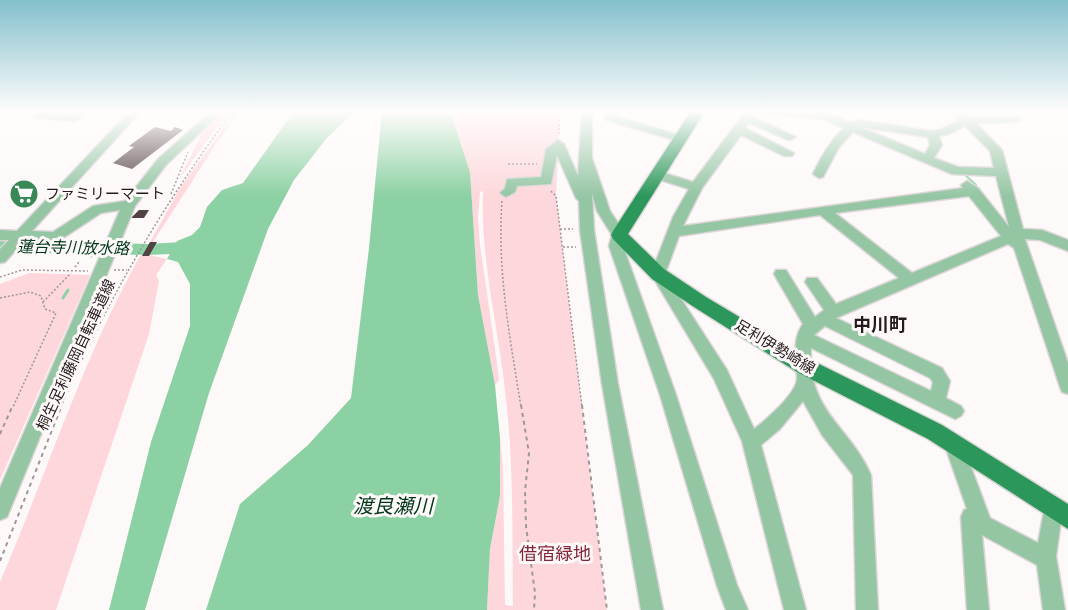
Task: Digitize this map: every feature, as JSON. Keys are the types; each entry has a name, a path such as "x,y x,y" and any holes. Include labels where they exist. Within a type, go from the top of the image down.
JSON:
{"main road":[{"path":"619,236 681,139"},
{"name":"足利伊勢崎線","path":"619,236 658,274 804,374 953,443 1061,512"}],"street":[{"path":"1,258 110,139"},
{"path":"0,510 129,205 162,162 187,139"},
{"path":"586,139 586,158 604,211 619,236 616,246 668,395 727,586 737,610"},
{"path":"730,139 696,187 674,232 658,274 717,368 751,441 795,610"},
{"path":"760,139 788,153"},
{"path":"819,174 826,157 841,139"},
{"path":"880,139 956,171 1003,172"},
{"path":"927,160 936,145 934,139"},
{"path":"985,139 996,150 1003,172 1016,239 1068,387"},
{"path":"506,194 511,189 511,182 547,181 552,149 558,144 578,193 586,202"},
{"path":"586,158 583,171 587,230 610,384 652,610"},
{"path":"956,171 1016,239"},
{"path":"658,175 696,187"},
{"path":"674,232 974,191"},
{"path":"0,235 19,239 55,237 98,209 129,205"},
{"path":"822,210 875,249 910,279"},
{"path":"867,610 862,475 826,426 804,374 802,355 820,323 910,279 1016,239 1042,235 1068,246"},
{"path":"782,274 805,317 820,323 936,402 955,411"},
{"path":"812,282 820,323"},
{"path":"820,323 832,323 936,374 942,381 936,402"},
{"path":"751,441 761,436 796,398 804,374"},
{"path":"953,443 983,525"},
{"path":"1054,610 1047,559 1061,512"},
{"path":"978,610 971,517 1047,559"}],"path":[{"name":"桐生足利藤岡自転車道線","path":"0,561 91,340 170,198 212,139"},
{"path":"558,139 558,144"},
{"path":"170,198 189,149"},
{"path":"508,164 550,164"},
{"path":"547,181 556,196 607,610"},
{"path":"506,194 506,199 501,201 502,289 529,453 525,491 526,526 535,593 534,610"},
{"path":"559,229 583,230"},
{"path":"562,247 578,247"},
{"path":"75,267 79,262"},
{"path":"0,277 22,270 102,267 128,270"},
{"path":"43,302 71,273"},
{"path":"0,298 30,292 41,297 45,309 57,313 0,434"}],"green space":[{"path":"208,139 179,179 199,140"},
{"path":"215,139 219,139 153,242 150,242 180,188"},
{"name":"借宿緑地","path":"459,139 559,139 556,196 607,610 487,610 490,549 500,496 500,438 503,467 505,605 513,606 510,444 502,366 484,242 483,191 480,192 478,218 498,370 499,380 495,385 478,295 470,172"},
{"path":"149,255 167,259 156,275 159,281 149,334 56,610 0,610 0,582 100,335 140,256"},
{"path":"29,273 90,275 0,480 0,284"}],"water":[{"path":"274,139 326,139 294,180 268,229 209,393 145,610 109,610 151,442 190,326 190,284 178,262 167,259 177,241 192,235 200,227 207,207 222,190 243,183"},
{"name":"渡良瀬川","path":"379,139 459,139 470,172 478,295 495,385 500,438 500,496 490,549 487,610 206,610 240,504 308,445 351,398"}],"building":[{"path":"138,139 171,139 132,169 113,163 134,147 129,146"},
{"path":"139,210 149,210 144,218 131,218"},
{"path":"150,242 157,242 149,256 142,256"}],"waterway":[{"path":"964,174 976,185"},
{"name":"蓮台寺川放水路","path":"0,246 146,249"},
{"name":"蓮台寺川放水路","path":"153,249 196,247"},
{"path":"91,256 95,248"},
{"path":"63,298 68,290"}],"place":[{"name":"ファミリーマート","path":"24,194"}],"district":[{"name":"中川町","path":"880,325"}]}
